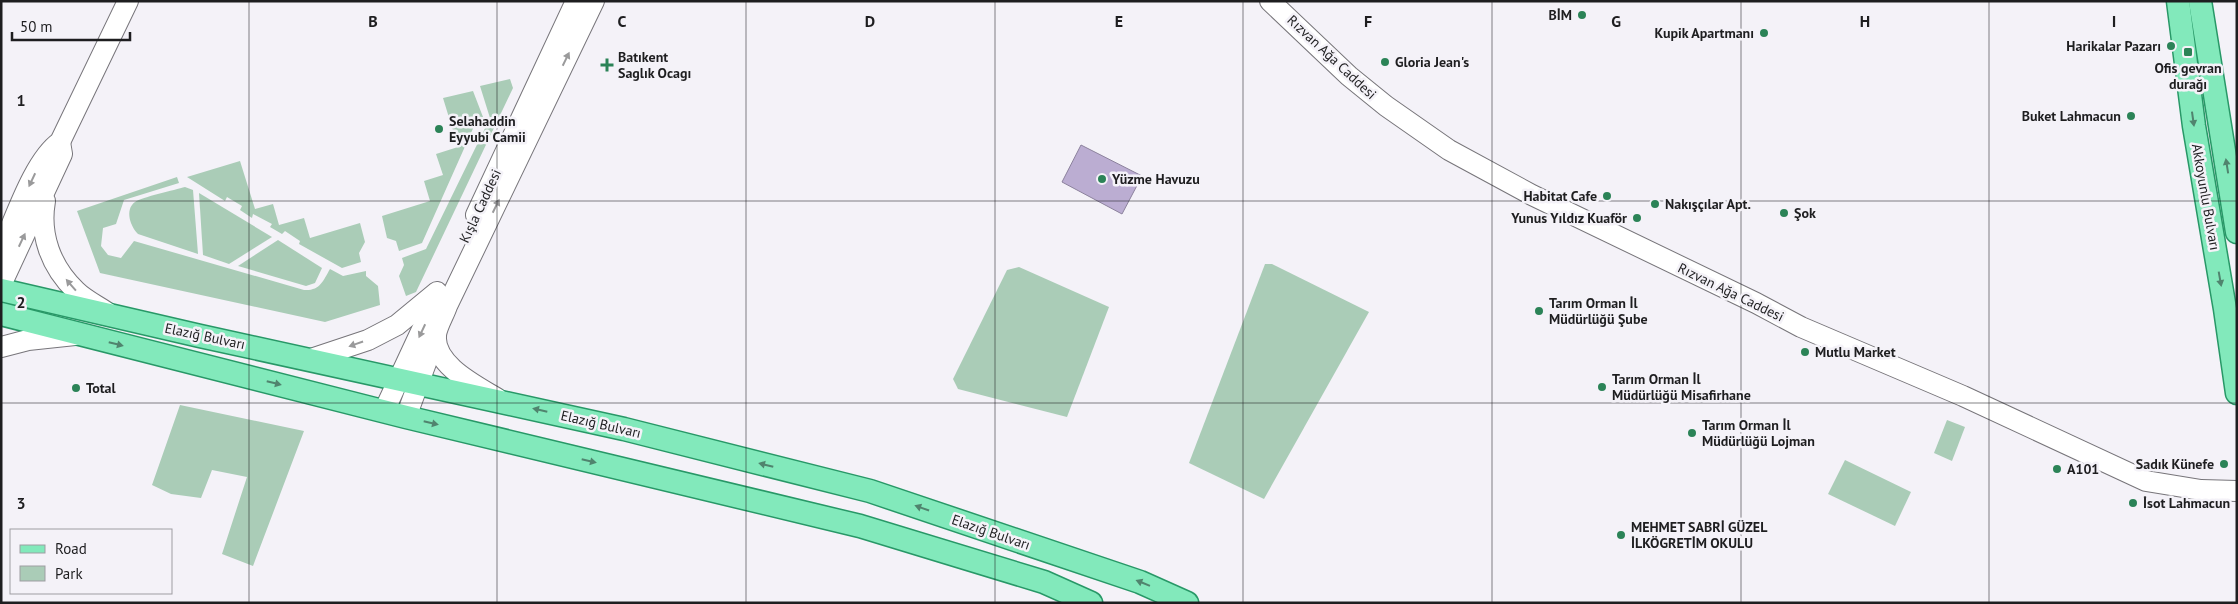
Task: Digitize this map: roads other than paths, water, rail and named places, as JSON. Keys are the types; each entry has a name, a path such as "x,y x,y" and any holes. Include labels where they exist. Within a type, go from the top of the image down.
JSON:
{"main road":[{"name":"Akkoyunlu Bulvarı","path":"2178,1 2194,126 2225,309 2237,393"},
{"name":"Akkoyunlu Bulvarı","path":"2200,1 2237,232"},
{"name":"Elazığ Bulvarı","path":"1,290 624,429 870,491 1140,582 1187,603"},
{"name":"Elazığ Bulvarı","path":"1,314 395,414 860,526 1044,582 1091,603"}],"street":[{"path":"1,250 34,176 50,149 60,142 128,1"},
{"name":"Kışla Caddesi","path":"395,414 441,290 576,1"},
{"path":"409,380 436,336 447,306 594,1"},
{"name":"Rızvan Ağa Caddesi","path":"1270,1 1290,17 1349,76 1386,106 1449,150 1532,195 1801,326 1963,396 2146,482 2201,490 2237,491"},
{"path":"1,285 62,154 60,142"},
{"path":"47,188 43,212 44,234 52,261 76,292 110,314"},
{"path":"311,359 368,340 397,325 441,290"},
{"path":"1,346 28,340 80,334"},
{"path":"436,336 441,356 450,368 502,402"}],"place":[{"name":"BİM","path":"1582,15"},
{"name":"Kupik Apartmanı","path":"1764,33"},
{"name":"Harikalar Pazarı","path":"2171,46"},
{"name":"Ofis gevran durağı","path":"2188,52"},
{"name":"Gloria Jean's","path":"1385,62"},
{"name":"Batıkent Saglık Ocagı","path":"607,65"},
{"name":"Buket Lahmacun","path":"2131,116"},
{"name":"Selahaddin Eyyubi Camii","path":"439,129"},
{"name":"Yüzme Havuzu","path":"1102,179"},
{"name":"Habitat Cafe","path":"1607,196"},
{"name":"Nakışçılar Apt.","path":"1655,204"},
{"name":"Şok","path":"1784,213"},
{"name":"Yunus Yıldız Kuaför","path":"1637,218"},
{"name":"Tarım Orman İl Müdürlüğü Şube","path":"1539,311"},
{"name":"Mutlu Market","path":"1805,352"},
{"name":"Tarım Orman İl Müdürlüğü Misafirhane","path":"1602,387"},
{"name":"Total","path":"76,388"},
{"name":"Tarım Orman İl Müdürlüğü Lojman","path":"1692,433"},
{"name":"Sadık Künefe","path":"2224,464"},
{"name":"A101","path":"2057,469"},
{"name":"İsot Lahmacun","path":"2133,503"},
{"name":"MEHMET SABRİ GÜZEL İLKÖGRETİM OKULU","path":"1621,535"}]}
